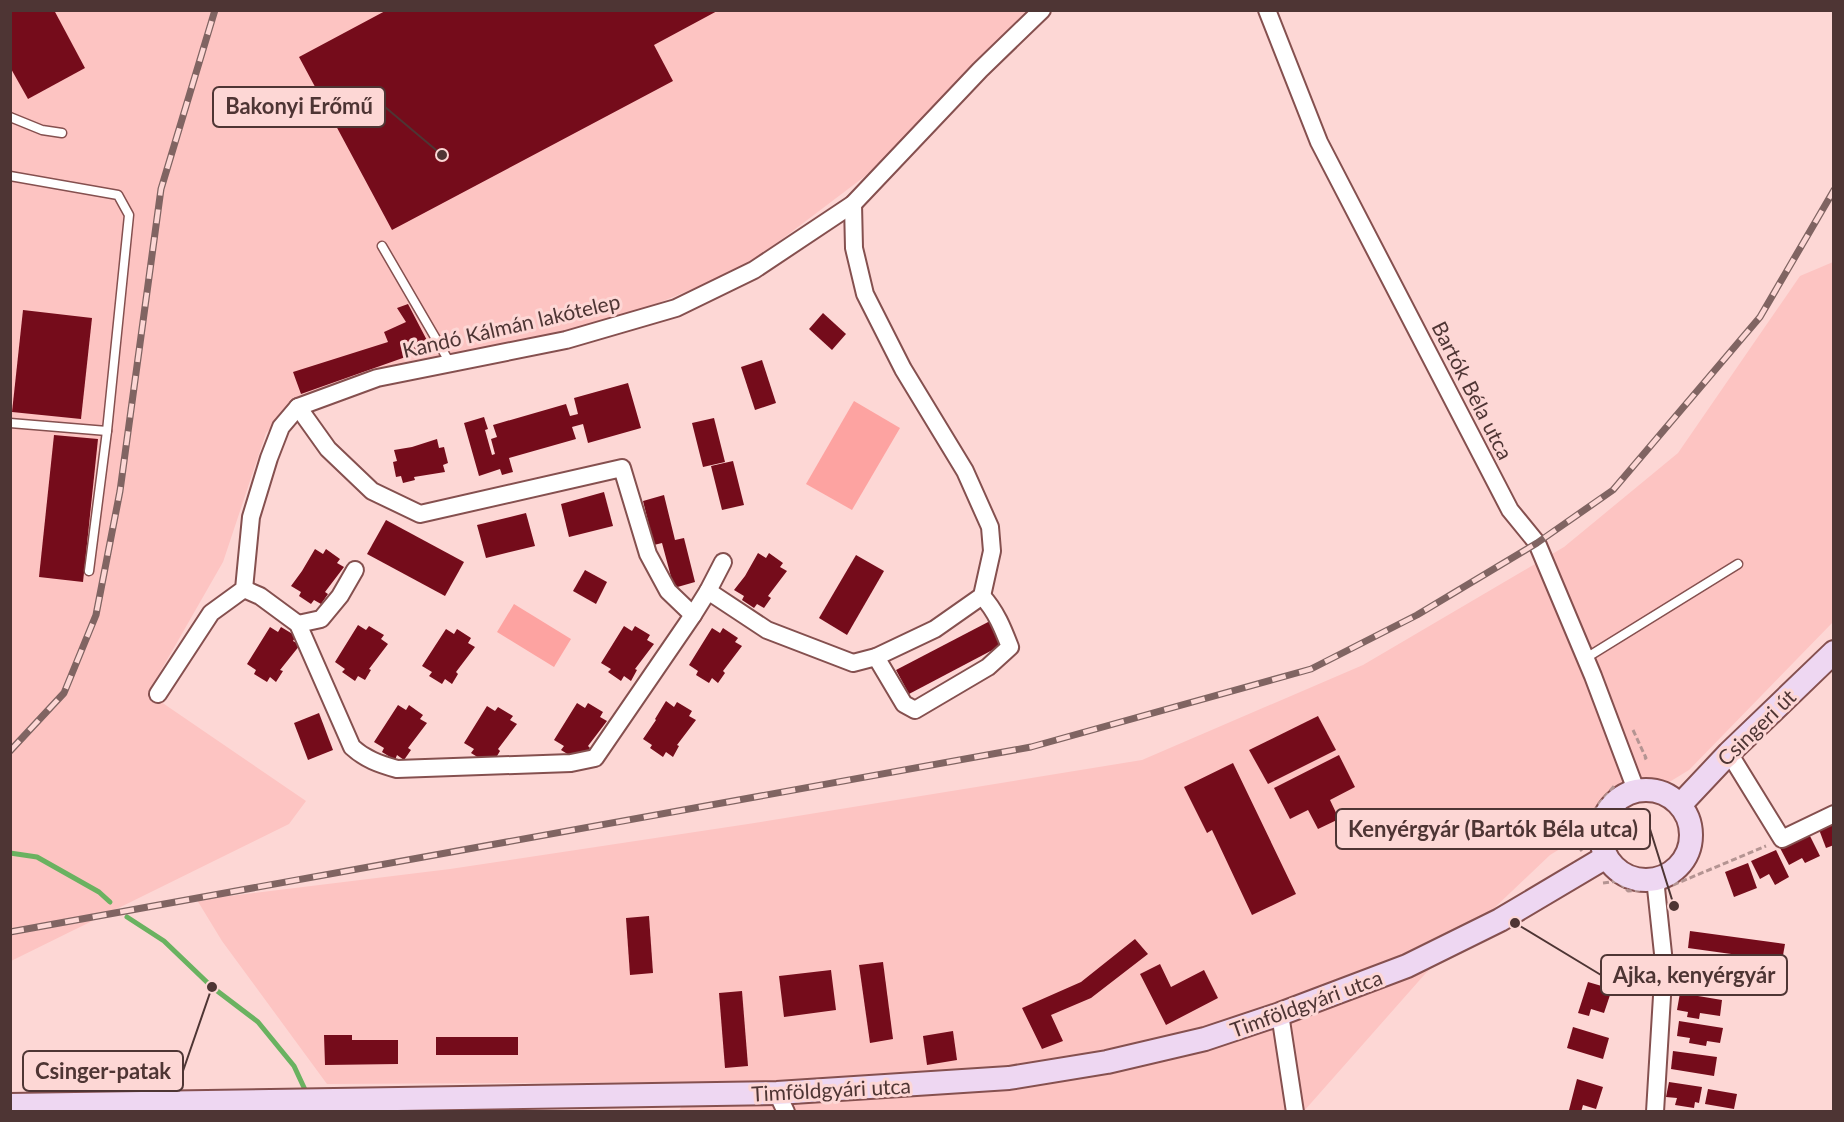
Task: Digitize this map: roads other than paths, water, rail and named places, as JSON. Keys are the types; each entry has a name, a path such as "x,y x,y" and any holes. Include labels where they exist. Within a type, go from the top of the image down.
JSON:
{"main road":[{"name":"Csingeri út","path":"1681,804 1729,753 1833,652"},
{"path":"1636,790 1660,791 1681,804 1691,825 1690,848 1686,858 1663,883 1629,877 1614,867 1606,857 1601,844 1604,816 1612,804 1636,790"},
{"name":"Timföldgyári utca","path":"10,1105 289,1101 782,1102 1009,1078 1107,1062 1206,1039 1280,1014 1407,966 1500,920 1606,857"}],"street":[{"name":"Kandó Kálmán lakótelep","path":"298,407 377,378 566,340 676,308 754,270 853,204 980,70 1042,10"},
{"name":"Bartók Béla utca","path":"1267,10 1319,142 1510,510 1537,543 1586,658 1636,790"},
{"path":"708,591 767,630 853,663 876,657 935,629 982,596 992,551 990,527 965,471 903,369 865,294 854,248 853,204"},
{"path":"158,694 211,613 244,589 251,517 281,427 298,407 328,449 372,491 420,514 622,468 648,554 668,591 693,615"},
{"path":"244,589 260,596 298,624 351,747 375,763 397,769 571,763 595,758 693,615 723,561"},
{"path":"298,624 321,619 340,596 355,570"},
{"path":"876,657 904,704 915,710 988,667 1010,647 995,613 982,596"},
{"path":"1729,753 1782,839 1833,814"},
{"path":"1655,1112 1664,963 1656,888 1663,883"},
{"path":"1280,1014 1295,1112"}],"lane":[{"path":"10,117 42,130 62,133"},
{"path":"10,176 117,195 129,215 107,431 89,571"},
{"path":"382,246 450,363"},
{"path":"10,423 107,431"},
{"path":"1586,658 1738,564"}],"waterway":[{"path":"10,853 37,857 99,892 110,902"},
{"path":"127,917 164,941 212,987 258,1022 294,1066 307,1094"}],"railway":[{"path":"10,751 64,693 96,615 120,491 161,189 215,10"},
{"path":"10,932 1031,747 1311,669 1417,615 1537,543 1613,490 1760,317 1834,190"}],"place":[{"name":"Bakonyi Erőmű","path":"442,155"},
{"name":"Kenyérgyár (Bartók Béla utca)","path":"1674,906"},
{"name":"Ajka, kenyérgyár","path":"1515,923"},
{"name":"Csinger-patak","path":"212,987"}]}
